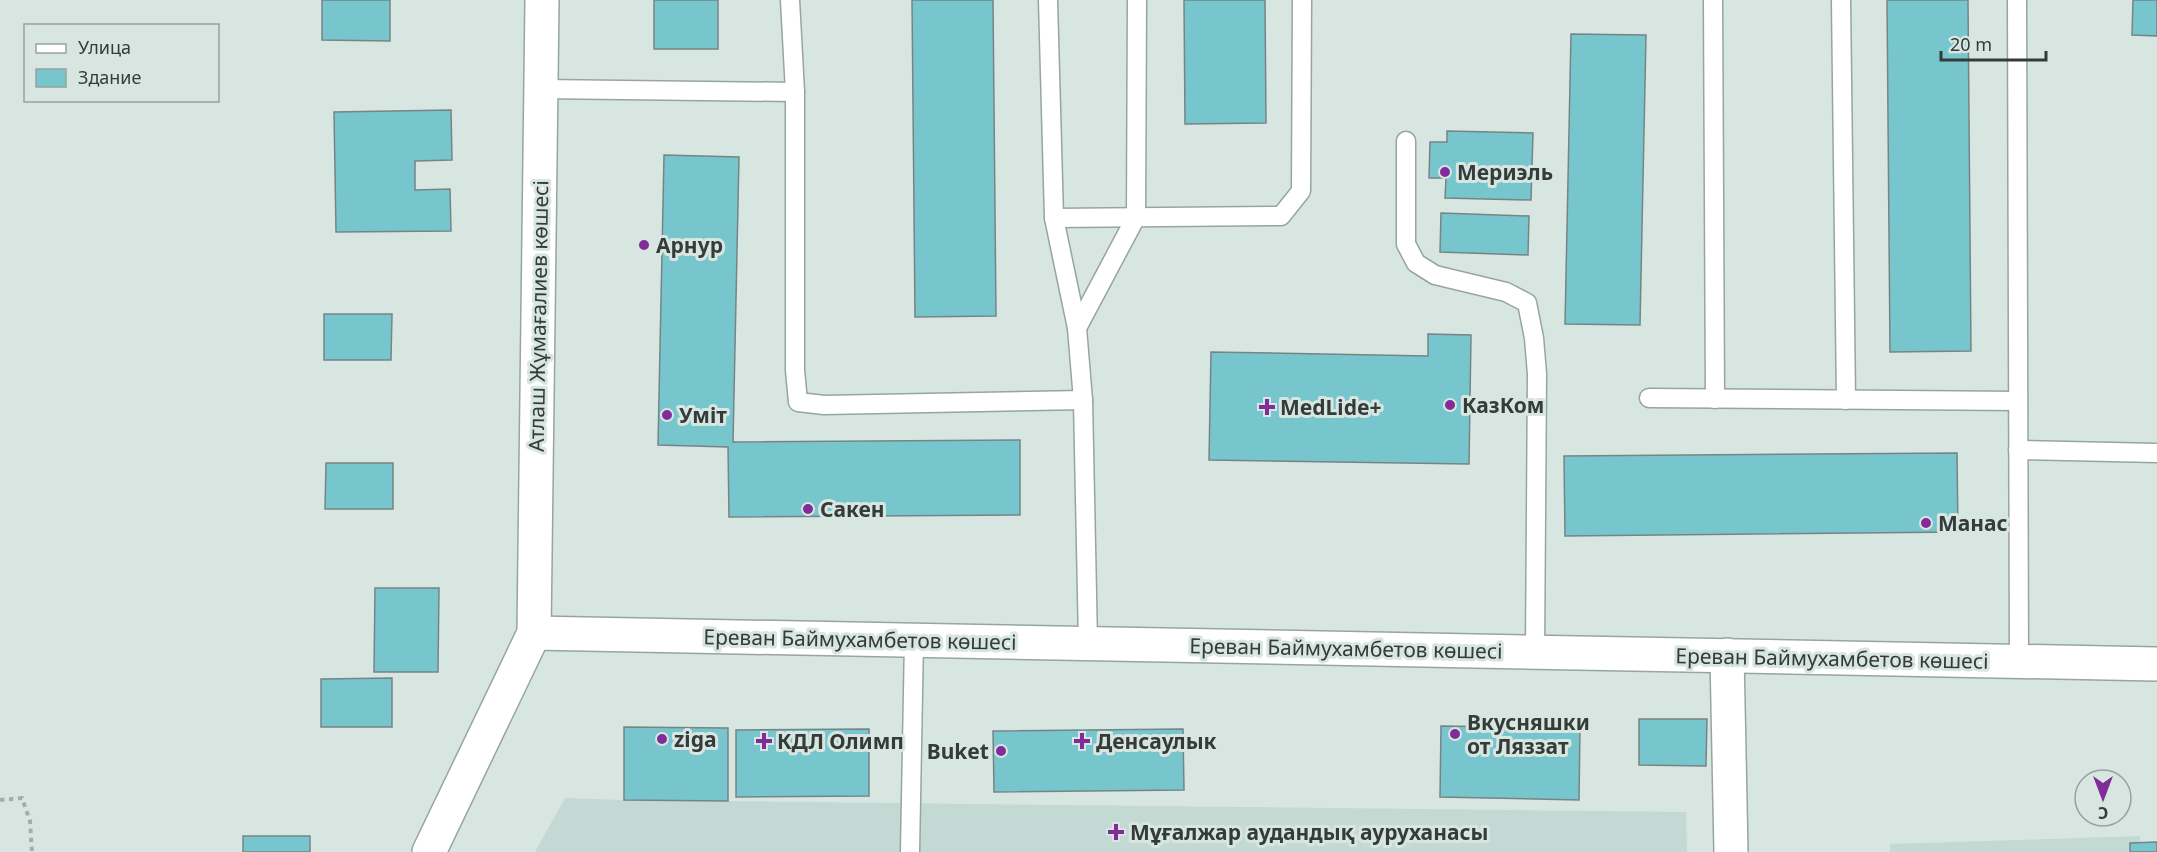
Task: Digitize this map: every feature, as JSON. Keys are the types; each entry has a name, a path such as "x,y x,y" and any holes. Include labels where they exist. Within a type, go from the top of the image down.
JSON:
{"street":[{"name":"Атлаш Жұмағалиев көшесі","path":"534,633 542,0"},
{"name":"Ереван Баймухамбетов көшесі","path":"534,633 2157,664"},
{"path":"429,852 534,633"},
{"path":"1727,655 1731,852"}],"lane":[{"path":"790,0 795,92 795,370 798,402 824,405 1083,400"},
{"path":"1048,0 1054,219 1077,328 1083,400 1088,643"},
{"path":"1077,328 1136,217 1137,0"},
{"path":"1054,219 1281,216 1301,191 1302,0"},
{"path":"1713,0 1715,399"},
{"path":"1841,0 1846,400"},
{"path":"2017,0 2019,661"},
{"path":"541,89 795,92"},
{"path":"1406,141 1406,244 1416,263 1435,274 1506,292 1527,303 1534,338 1537,374 1535,652"},
{"path":"1649,398 2018,401"},
{"path":"2018,450 2157,453"},
{"path":"910,852 914,640"}],"path":[{"path":"0,800 22,798 30,821 32,852"}],"shaded area":[{"name":"Мұғалжар аудандық ауруханасы","path":"565,798 1686,812 1687,852 535,852"},
{"path":"2140,836 2140,852 1890,852 1890,844"}],"building":[{"path":"322,0 390,0 390,41 322,40"},
{"path":"654,0 718,0 718,49 654,49"},
{"path":"912,0 993,0 996,316 915,317"},
{"path":"1184,0 1265,0 1266,123 1185,124"},
{"path":"1887,0 1968,0 1971,351 1890,352"},
{"path":"2133,0 2157,0 2157,36 2132,35"},
{"path":"1571,34 1646,35 1640,325 1565,324"},
{"path":"451,110 452,160 415,161 415,190 450,189 451,231 336,232 334,112"},
{"path":"1447,131 1533,133 1531,200 1445,198 1446,178 1429,178 1430,142 1447,142"},
{"path":"664,155 739,157 733,442 1020,440 1020,515 729,517 728,447 658,445"},
{"path":"1441,213 1529,216 1528,255 1440,252"},
{"path":"324,314 392,314 391,360 324,360"},
{"path":"1428,334 1471,335 1469,464 1209,460 1211,352 1428,356"},
{"path":"1957,453 1958,532 1565,536 1564,456"},
{"path":"326,463 393,463 393,509 325,509"},
{"path":"375,588 439,588 438,672 374,672"},
{"path":"392,678 392,727 321,727 321,679"},
{"path":"1639,719 1707,719 1706,766 1639,765"},
{"path":"1441,726 1580,728 1579,800 1440,797"},
{"path":"624,727 728,728 728,801 624,800"},
{"path":"869,729 869,796 736,797 736,730"},
{"path":"1183,729 1184,790 994,792 993,731"},
{"path":"243,836 310,836 310,852 243,852"},
{"path":"2157,842 2157,852 2130,852 2130,843"}],"place":[{"name":"Мериэль","path":"1445,172"},
{"name":"Арнур","path":"644,245"},
{"name":"КазКом","path":"1450,405"},
{"name":"MedLide+","path":"1267,407"},
{"name":"Умiт","path":"667,415"},
{"name":"Сакен","path":"808,509"},
{"name":"Манас","path":"1926,523"},
{"name":"Вкусняшки от Ляззат","path":"1455,734"},
{"name":"ziga","path":"662,739"},
{"name":"КДЛ Олимп","path":"764,741"},
{"name":"Денсаулык","path":"1082,741"},
{"name":"Buket","path":"1001,751"},
{"name":"Мұғалжар аудандық ауруханасы","path":"1116,832"}]}
